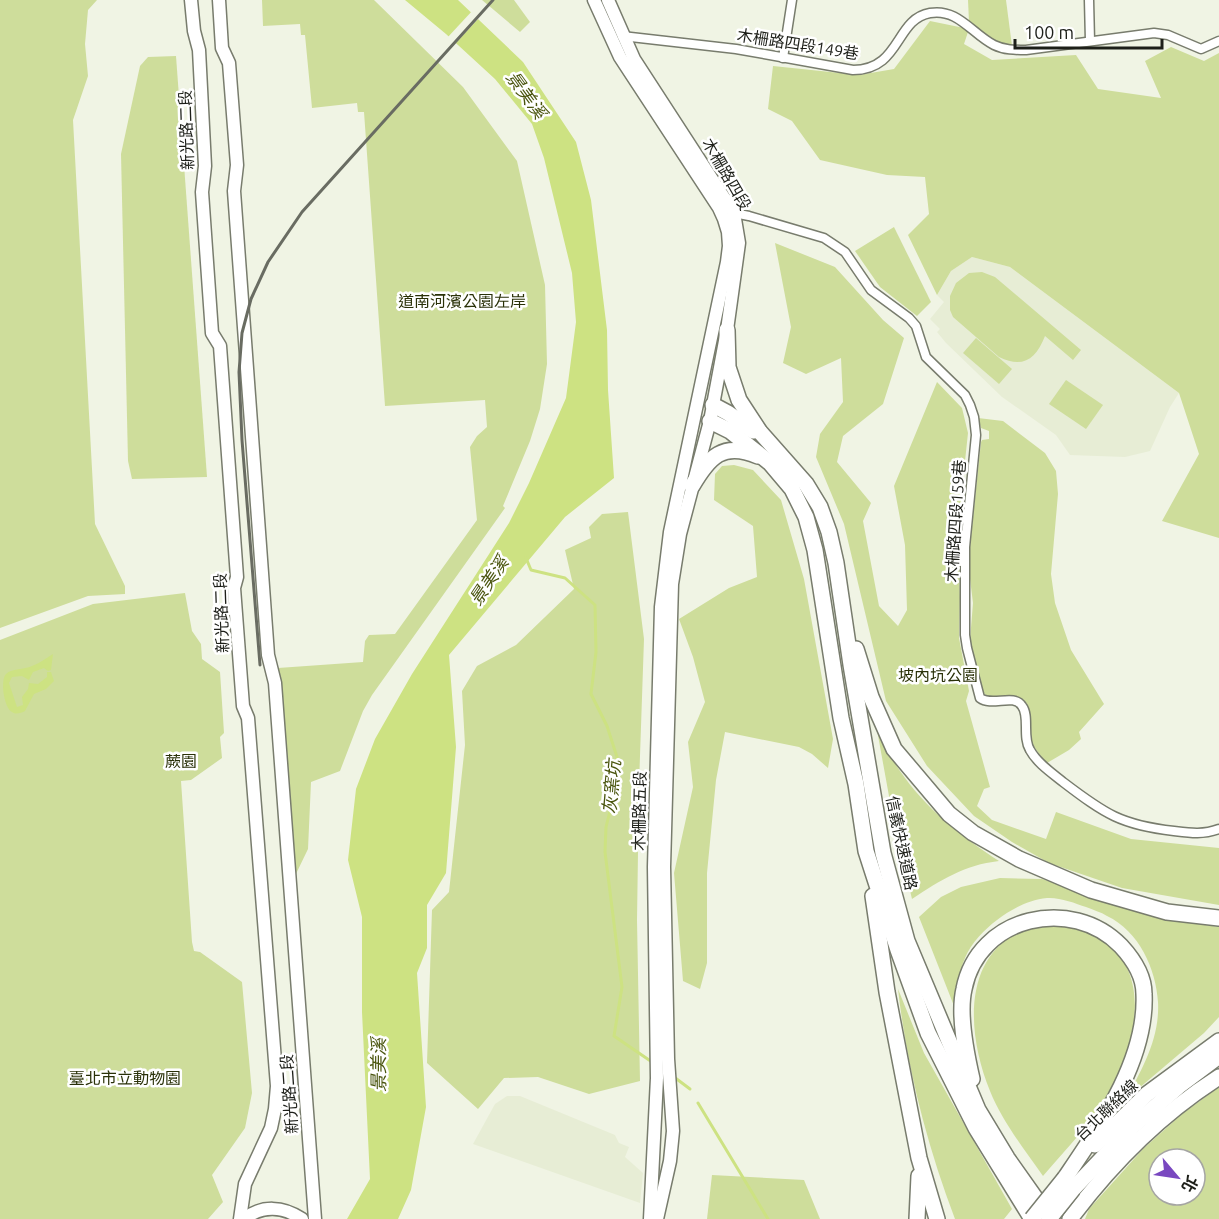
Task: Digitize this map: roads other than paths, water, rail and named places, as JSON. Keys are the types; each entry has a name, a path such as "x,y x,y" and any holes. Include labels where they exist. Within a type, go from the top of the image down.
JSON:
{"highway":[{"path":"727,330 728,367 739,400 775,459"},
{"path":"713,405 743,423 775,459"},
{"path":"710,421 775,459"},
{"path":"692,486 703,467 720,452 742,450 775,459"},
{"name":"信義快速道路","path":"775,459 806,484 820,507 829,532 883,853 901,923 978,1110 1007,1158 1050,1219"},
{"name":"信義快速道路","path":"775,459 806,516 812,539 841,718 856,784 866,851 898,950 928,1033 976,1128 1032,1219"},
{"path":"841,600 871,697 894,749 949,814 973,833 1019,859 1091,890 1167,912 1219,918"},
{"path":"866,851 887,992 919,1158 937,1219"},
{"path":"1007,1158 974,1086 965,1046 964,989 973,964 981,951 997,936 1018,924 1043,918 1067,918 1090,924 1111,936 1131,956 1141,976 1144,992 1143,1017 1128,1069 1069,1184"},
{"name":"台北聯絡線","path":"1050,1219 1069,1184 1100,1139 1147,1094 1219,1041"},
{"name":"台北聯絡線","path":"1032,1219 1133,1126 1179,1086 1219,1056"},
{"path":"1070,1219 1140,1140 1173,1110 1219,1077"},
{"path":"917,1219 919,1158"}],"street":[{"name":"新光路二段","path":"191,0 194,31 199,50 206,166 202,192 212,333 220,346 237,577 234,588 243,706 248,718 250,739 277,1086 271,1128 245,1184 242,1219"},
{"name":"新光路二段","path":"219,0 222,48 229,63 237,165 234,191 268,655 275,683 315,1219"},
{"name":"木柵路四段","path":"594,0 617,38"},
{"name":"木柵路四段","path":"608,0 626,66 729,216 739,243 727,330 710,421"},
{"path":"783,58 792,0"},
{"path":"1089,0 1090,41"},
{"name":"木柵路四段149巷","path":"617,38 736,49 853,70 868,68 886,58 914,21 931,13 952,15 984,39 1003,49 1026,50 1145,33 1161,33 1201,49 1219,41"},
{"name":"木柵路四段","path":"697,408 727,262 729,216"},
{"name":"木柵路四段159巷","path":"729,216 749,216 824,238 838,246 850,258 871,290 913,321 926,357 965,395 974,417 975,443 965,548 965,635 980,698 993,703 1017,701 1022,704 1026,741 1033,755 1060,780 1108,814 1121,821 1151,828 1202,834 1219,829"},
{"path":"697,408 713,405"},
{"path":"697,408 710,421"},
{"name":"木柵路五段","path":"650,1219 657,1078 654,867 661,606 670,532 697,408"},
{"name":"木柵路五段","path":"657,1219 670,1161 673,1115 668,1059 664,867 670,607 676,553 710,421"},
{"path":"653,1152 664,1161 670,1161"},
{"path":"242,1219 256,1212 275,1208 285,1210 302,1219"}],"water":[{"name":"景美溪","path":"405,0 458,0 523,62 576,142 591,200 607,330 608,390 614,478 565,517 449,655 456,747 446,873 427,905 427,948 417,973 426,1107 411,1190 398,1219 347,1219 370,1179 362,1012 362,917 348,860 356,789 375,739 412,674 509,523 529,483 566,398 576,322 572,273 544,158 532,124 495,79"},
{"path":"53,654 51,670 44,668 33,672 29,680 22,676 12,677 9,683 17,707 23,705 22,697 29,683 38,684 47,677 47,672 51,672 54,681 46,689 34,694 25,711 17,714 12,712 4,694 3,682 6,674 35,665"}],"waterway":[{"name":"灰窯坑","path":"526,558 531,570 565,578 595,605 596,652 591,694 607,726 617,757 613,799 606,827 605,852 622,987 614,1036 652,1062"},
{"name":"灰窯坑","path":"674,1077 690,1089"},
{"name":"灰窯坑","path":"698,1103 768,1219"}],"railway":[{"path":"260,665 242,440 239,372 242,333 251,299 268,262 302,212 493,0"}],"park label":[{"name":"道南河濱公園左岸","path":"462,301"},
{"name":"坡內坑公園","path":"938,675"},
{"name":"蕨園","path":"181,761"},
{"name":"臺北市立動物園","path":"125,1078"}]}
